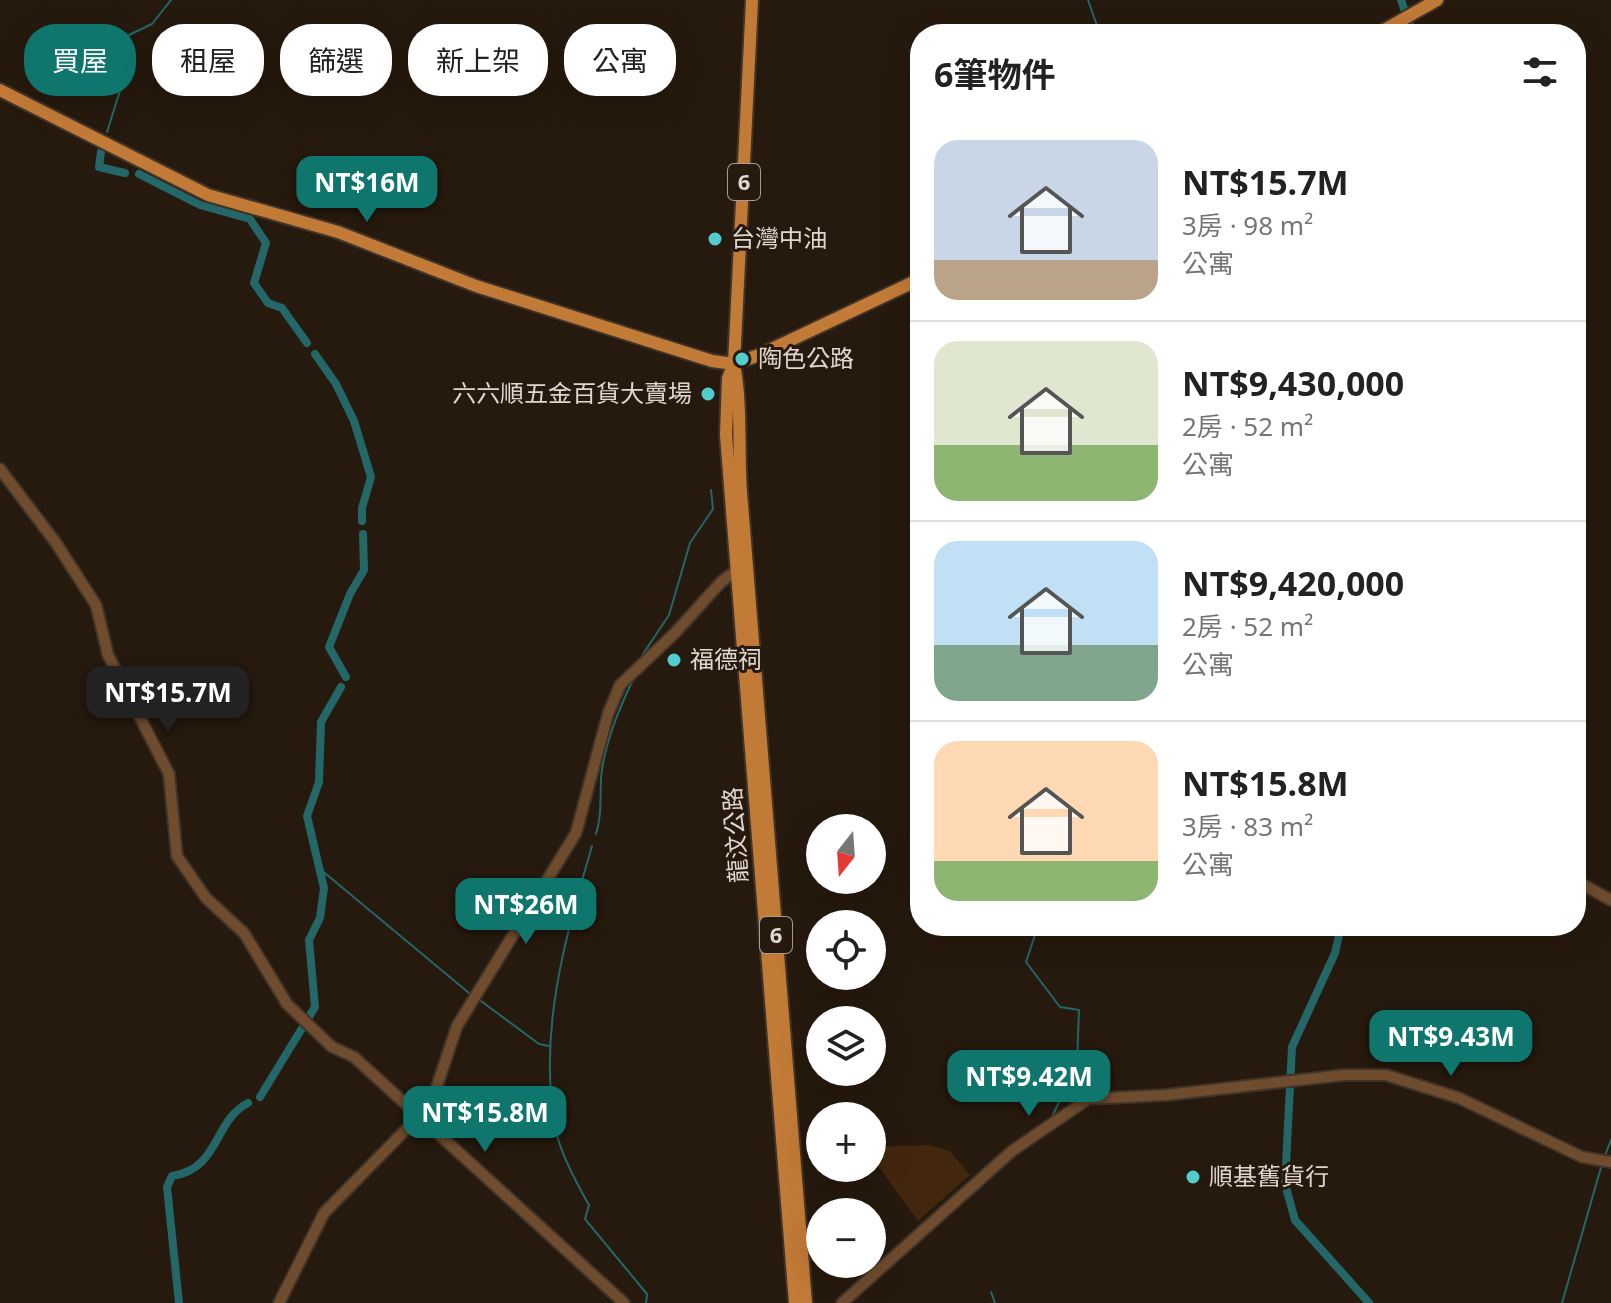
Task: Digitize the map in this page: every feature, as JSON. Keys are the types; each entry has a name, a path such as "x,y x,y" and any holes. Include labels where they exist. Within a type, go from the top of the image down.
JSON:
{"main road":[{"name":"龍汶公路","path":"752,0 734,364 728,378 726,435 741,568 770,930 806,1303"},
{"path":"1394,24 1437,0"},
{"path":"0,90 208,195 338,232 476,286 697,357 734,364 910,284"},
{"name":"龍汶公路","path":"786,1110 795,1303"}],"street":[{"path":"0,469 56,543 96,605 108,655 169,774 177,856 206,898 244,933 287,1004 332,1047 354,1057 624,1303"},
{"path":"279,1303 324,1213 338,1195 431,1104 457,1026 576,833 608,714 620,685 741,568"},
{"path":"1586,886 1611,900"},
{"path":"842,1303 1012,1151 1088,1099 1386,1075 1459,1098 1582,1157 1606,1161"}],"shaded area":[{"path":"928,1145 950,1151 970,1175 918,1221 886,1177 886,1146"}],"waterway":[{"path":"107,132 128,65 122,54 129,35 152,24 171,0"},
{"path":"1088,0 1096,24"},
{"path":"1401,0 1409,24"},
{"path":"101,152 99,167 125,173"},
{"path":"139,174 200,205 250,219 266,243 254,283 268,303 282,308 307,343"},
{"path":"315,354 336,384 354,421 371,477 362,508 362,521"},
{"path":"643,654 669,615 690,543 713,509 711,490"},
{"path":"346,677 329,647 350,594 364,570 363,534"},
{"path":"596,834 605,753 632,682"},
{"path":"260,1097 315,1007 309,940 320,918 324,888 307,816 319,782 321,722 341,687"},
{"path":"592,846 572,916 557,987 552,1023 551,1095 562,1150 589,1205 585,1219 647,1294 646,1303"},
{"path":"320,869 469,993"},
{"path":"1035,936 1026,962 1060,1007 1079,1010 1077,1064 1052,1117"},
{"path":"1339,936 1335,953 1292,1047 1285,1184 1295,1220 1369,1303"},
{"path":"481,1001 539,1044 549,1046"},
{"path":"179,1303 167,1187 172,1176 188,1172 208,1155 228,1121 248,1103"},
{"path":"1604,1158 1611,1140"},
{"path":"1562,1303 1602,1164"},
{"path":"991,1292 995,1303"}],"place":[{"name":"台灣中油","path":"715,239"},
{"name":"陶色公路","path":"742,359"},
{"name":"六六順五金百貨大賣場","path":"708,394"},
{"name":"福德祠","path":"674,660"},
{"name":"順基舊貨行","path":"1193,1177"}]}
